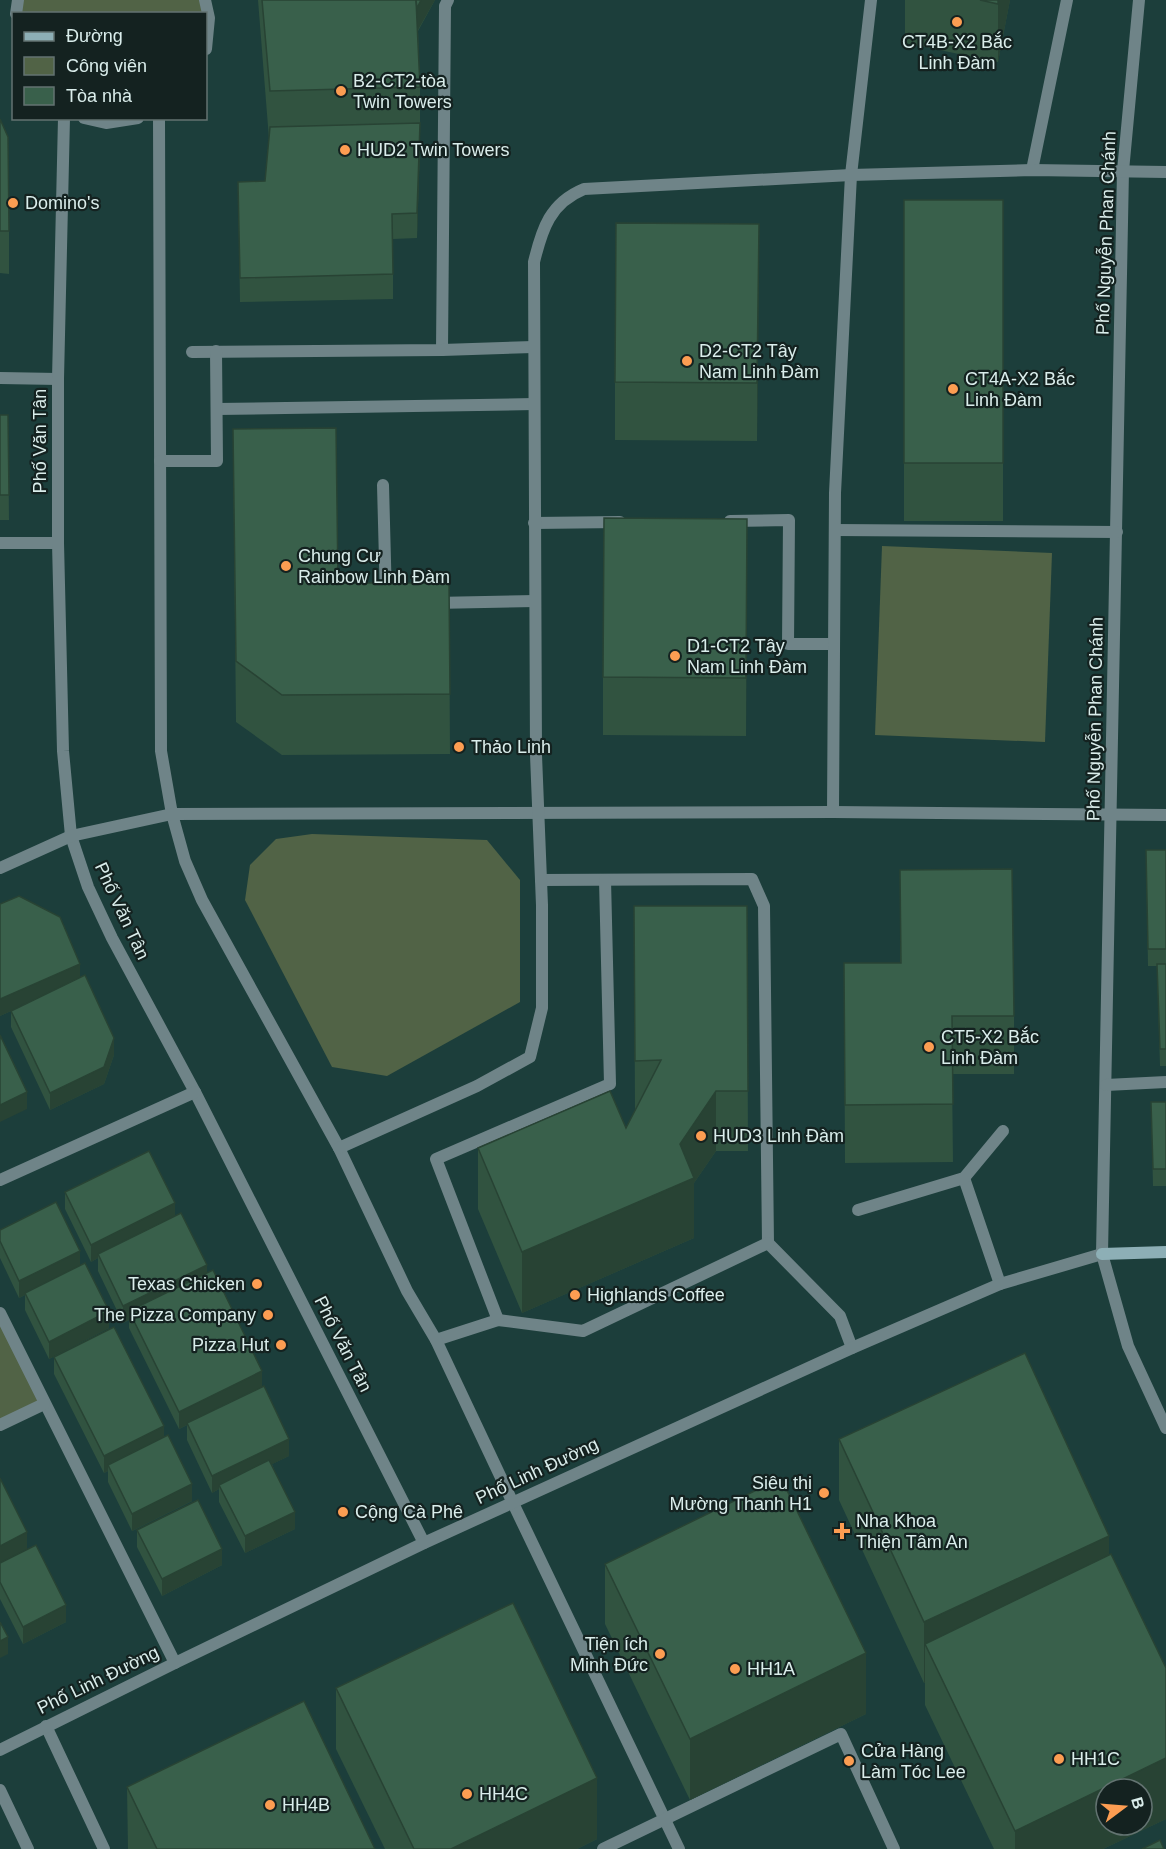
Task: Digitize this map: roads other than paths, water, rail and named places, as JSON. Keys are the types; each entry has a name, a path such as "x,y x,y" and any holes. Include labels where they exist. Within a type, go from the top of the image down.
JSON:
{"main road":[{"path":"1102,1254 1166,1252"}],"street":[{"path":"205,0 209,18 207,39"},
{"path":"442,350 445,6 448,0"},
{"path":"833,812 835,530 851,175 871,0"},
{"path":"1032,170 1067,0"},
{"name":"Phố Nguyễn Phan Chánh","path":"1139,0 1123,171 1102,1254 1128,1346 1166,1428"},
{"name":"Phố Văn Tân","path":"64,120 58,379 58,543 63,751 71,836 88,887 112,938 195,1092 424,1543"},
{"path":"93,120 106,123 125,120"},
{"path":"159,120 161,751 172,814 185,861 202,900 339,1148 407,1291 436,1340 679,1849"},
{"path":"339,1148 477,1086 530,1057 542,1008 533,347 534,262 540,237 551,213 576,192 584,189 851,175 1032,170 1166,172"},
{"path":"192,352 533,347"},
{"path":"160,461 217,461 216,351"},
{"path":"0,378 58,379"},
{"path":"217,409 534,404"},
{"path":"383,485 386,605 398,604"},
{"path":"720,521 789,520 788,644 834,644"},
{"path":"534,523 627,522"},
{"path":"835,530 1117,532"},
{"path":"0,543 58,543"},
{"path":"421,604 535,601"},
{"path":"0,868 71,836 172,814 833,812 1166,815"},
{"path":"541,880 752,879 764,906 768,1243 840,1316 852,1348"},
{"path":"498,1320 436,1159 610,1084 605,880"},
{"path":"1106,1085 1166,1082"},
{"path":"0,1180 195,1092"},
{"path":"858,1210 964,1178 1003,1131"},
{"path":"964,1178 1000,1284"},
{"path":"436,1340 498,1320 583,1331 768,1243"},
{"name":"Phố Linh Đường","path":"0,1750 512,1501 1000,1284 1102,1254"},
{"path":"0,1313 175,1663"},
{"path":"0,1425 44,1404"},
{"path":"46,1726 104,1849"},
{"path":"603,1849 841,1734 894,1849"},
{"path":"0,1790 28,1849"}],"place":[{"name":"CT4B-X2 Bắc Linh Đàm","path":"957,22"},
{"name":"B2-CT2-tòa Twin Towers","path":"341,91"},
{"name":"HUD2 Twin Towers","path":"345,150"},
{"name":"Domino's","path":"13,203"},
{"name":"D2-CT2 Tây Nam Linh Đàm","path":"687,361"},
{"name":"CT4A-X2 Bắc Linh Đàm","path":"953,389"},
{"name":"Chung Cư Rainbow Linh Đàm","path":"286,566"},
{"name":"D1-CT2 Tây Nam Linh Đàm","path":"675,656"},
{"name":"Thảo Linh","path":"459,747"},
{"name":"CT5-X2 Bắc Linh Đàm","path":"929,1047"},
{"name":"HUD3 Linh Đàm","path":"701,1136"},
{"name":"Texas Chicken","path":"257,1284"},
{"name":"Highlands Coffee","path":"575,1295"},
{"name":"The Pizza Company","path":"268,1315"},
{"name":"Pizza Hut","path":"281,1345"},
{"name":"Siêu thị Mường Thanh H1","path":"824,1493"},
{"name":"Cộng Cà Phê","path":"343,1512"},
{"name":"Nha Khoa Thiện Tâm An","path":"842,1531"},
{"name":"Tiện ích Minh Đức","path":"660,1654"},
{"name":"HH1A","path":"735,1669"},
{"name":"HH1C","path":"1059,1759"},
{"name":"Cửa Hàng Làm Tóc Lee","path":"849,1761"},
{"name":"HH4C","path":"467,1794"},
{"name":"HH4B","path":"270,1805"}]}
